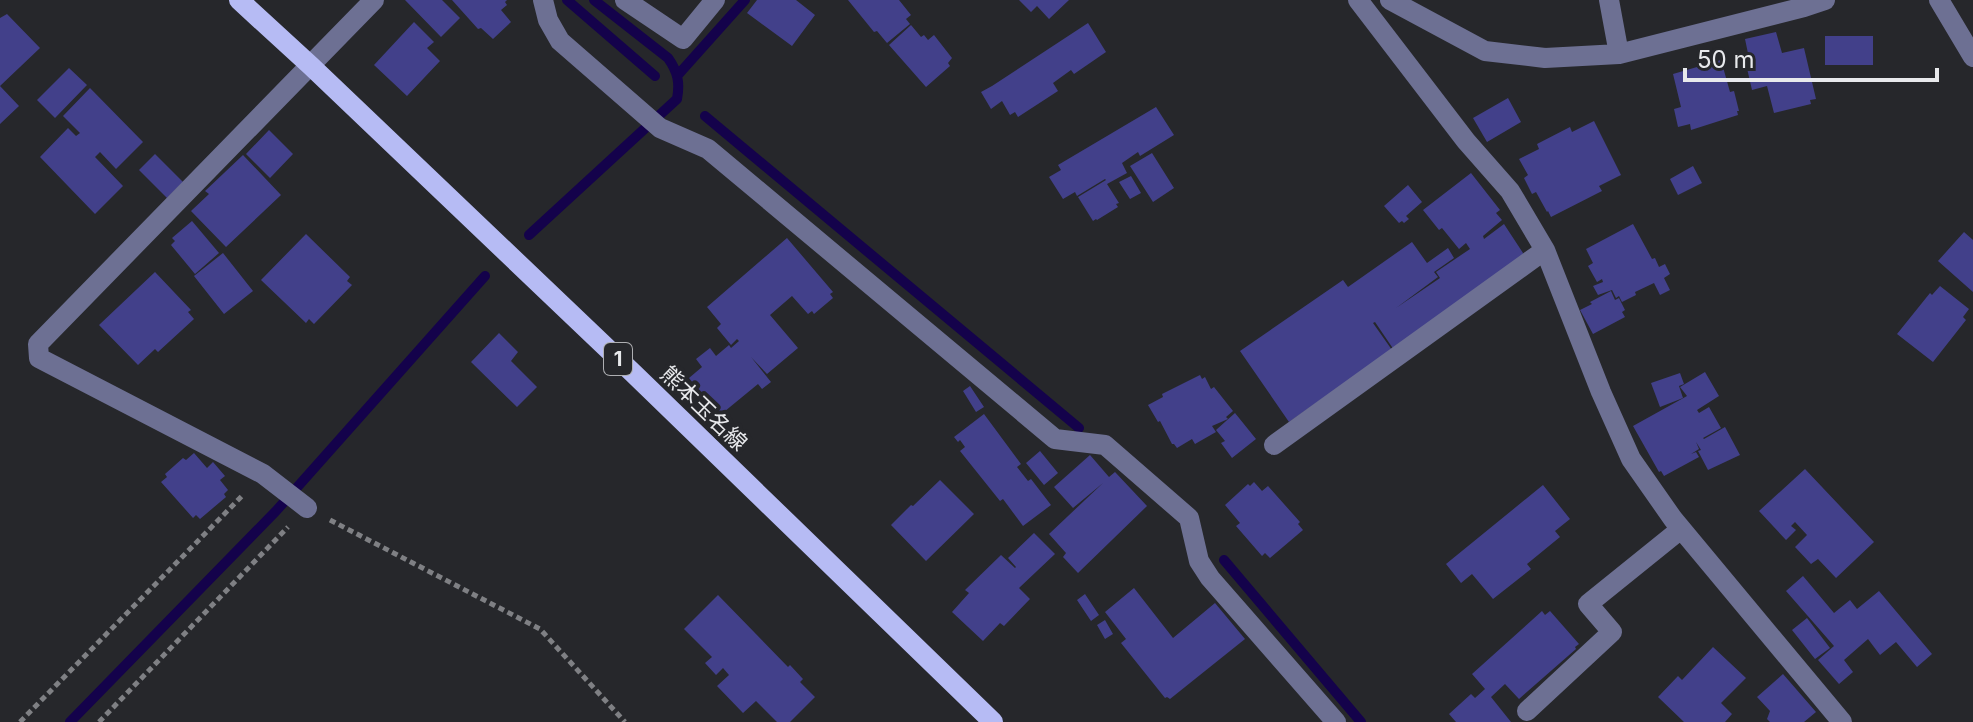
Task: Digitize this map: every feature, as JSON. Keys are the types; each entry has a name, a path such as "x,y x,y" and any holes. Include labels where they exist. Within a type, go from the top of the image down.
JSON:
{"main road":[{"name":"熊本玉名線","path":"239,0 993,722"}],"street":[{"path":"302,504 263,474 39,358 38,344 374,0"},
{"path":"543,0 548,20 560,41 640,113 660,128 708,149 1055,439 1105,445 1189,518 1199,561 1210,578 1336,722"},
{"path":"625,0 683,39 715,0"},
{"path":"1358,0 1466,141 1510,191 1545,250 1631,459 1681,529 1842,722"},
{"path":"1390,0 1485,51 1545,58 1619,54 1825,0"},
{"path":"1609,0 1619,54"},
{"path":"1939,0 1973,57"},
{"path":"1274,445 1545,250"},
{"path":"1527,711 1612,632 1588,604 1681,529"}],"path":[{"path":"20,722 263,474"},
{"path":"99,722 302,504 540,629 625,722"}],"building":[{"path":"405,0 442,0 460,18 441,37"},
{"path":"452,0 507,0 507,5 501,10 511,22 493,39 481,28 478,29"},
{"path":"757,0 796,0 815,15 792,46 747,13"},
{"path":"848,0 899,0 911,15 906,19 910,24 887,43"},
{"path":"1019,0 1069,0 1049,19 1037,6 1031,12"},
{"path":"7,14 40,48 0,86 0,18"},
{"path":"414,22 434,42 427,48 440,61 407,96 374,65"},
{"path":"1088,23 1106,52 1074,74 1071,70 1053,83 1058,91 1018,117 1015,112 1010,115 1002,101 991,109 981,92"},
{"path":"911,25 921,37 924,35 928,40 934,35 952,58 948,63 950,66 926,87 889,45"},
{"path":"1776,32 1782,53 1804,48 1816,99 1810,100 1811,104 1774,113 1767,86 1752,90 1746,64 1750,63 1745,39"},
{"path":"1825,36 1873,36 1873,65 1825,65"},
{"path":"1721,60 1730,92 1734,91 1738,115 1691,130 1690,124 1678,127 1674,109 1681,107 1673,74"},
{"path":"69,68 87,85 55,118 37,100"},
{"path":"0,86 19,106 0,124"},
{"path":"90,88 143,142 116,169 100,152 95,157 123,186 95,214 40,157 68,128 76,136 80,133 63,116"},
{"path":"1508,98 1521,122 1487,142 1473,118"},
{"path":"1156,107 1174,135 1122,163 1127,173 1107,184 1119,203 1116,204 1118,207 1093,221 1078,197 1105,179 1077,196 1075,192 1063,199 1049,177 1061,170 1058,165"},
{"path":"1594,121 1621,175 1599,186 1602,191 1551,217 1536,192 1532,194 1524,178 1528,175 1519,159 1539,149 1537,144 1570,127 1572,132"},
{"path":"269,130 293,154 270,178 246,154"},
{"path":"1152,153 1174,188 1153,202 1130,166"},
{"path":"155,154 183,182 167,198 139,170"},
{"path":"243,155 281,195 226,247 191,211 209,194 205,191"},
{"path":"1693,166 1702,183 1678,195 1670,179"},
{"path":"1471,173 1500,210 1496,213 1502,220 1483,236 1484,239 1504,224 1523,253 1522,259 1394,350 1373,323 1392,350 1289,422 1240,351 1343,280 1348,287 1412,242 1427,263 1448,248 1454,258 1434,272 1438,277 1396,308 1440,278 1436,272 1470,249 1466,243 1459,249 1423,210"},
{"path":"1131,176 1141,193 1130,199 1119,182"},
{"path":"1408,185 1422,202 1406,216 1409,219 1399,223 1384,206"},
{"path":"192,221 219,253 195,274 171,245 175,241 172,238"},
{"path":"1633,224 1652,259 1655,258 1659,267 1665,264 1670,274 1664,278 1670,290 1660,295 1654,283 1622,302 1612,290 1598,295 1593,286 1603,282 1602,279 1597,282 1588,266 1593,263 1586,249"},
{"path":"1964,232 1973,240 1973,292 1938,261"},
{"path":"306,234 350,277 347,281 352,285 314,324 309,319 306,323 261,280"},
{"path":"787,238 833,292 830,294 833,298 814,314 812,311 808,314 792,296 770,315 798,348 767,374 751,357 771,382 762,389 758,384 719,416 689,378 702,367 696,359 710,348 716,356 739,341 737,339 731,345 717,328 721,324 707,307"},
{"path":"223,253 253,291 224,314 194,276"},
{"path":"155,272 191,310 188,312 194,319 158,352 155,349 138,365 99,325"},
{"path":"1940,286 1969,309 1963,317 1966,320 1933,362 1897,334 1930,293 1932,295"},
{"path":"1611,291 1615,300 1619,298 1625,317 1593,334 1580,310"},
{"path":"499,333 518,352 511,361 537,387 517,407 471,362"},
{"path":"1705,372 1719,396 1697,410 1699,413 1709,407 1721,428 1703,438 1725,427 1740,455 1708,470 1698,451 1701,450 1696,442 1699,449 1691,454 1696,452 1699,457 1664,476 1633,426 1687,396 1680,387"},
{"path":"1680,373 1684,384 1679,386 1683,398 1660,407 1651,383"},
{"path":"1200,375 1233,411 1226,417 1228,419 1212,426 1216,432 1195,444 1192,439 1177,448 1148,405 1163,397 1162,394"},
{"path":"970,386 984,407 976,412 963,391"},
{"path":"1235,413 1256,439 1232,458 1216,430"},
{"path":"984,414 1021,464 1017,467 1028,481 1031,479 1051,505 1023,526 960,451 965,447 954,437"},
{"path":"1040,451 1058,473 1044,485 1026,463"},
{"path":"194,453 207,468 213,462 225,476 220,480 228,490 224,494 226,497 200,519 196,515 193,518 161,482 167,477 165,474 183,458 186,460"},
{"path":"1090,455 1109,477 1115,472 1147,506 1078,573 1063,557 1066,553 1049,534 1103,483 1073,508 1054,487"},
{"path":"1805,469 1874,542 1836,578 1818,559 1811,564 1795,547 1807,535 1795,522 1791,526 1796,530 1786,540 1759,511"},
{"path":"940,480 974,514 926,561 891,525"},
{"path":"1254,482 1262,491 1268,486 1300,522 1298,524 1303,530 1270,558 1265,553 1262,556 1236,526 1240,523 1225,505"},
{"path":"1543,485 1570,519 1555,531 1560,537 1527,564 1531,569 1493,599 1472,574 1461,583 1446,564"},
{"path":"1034,533 1055,554 1019,588 1030,599 1004,626 1000,623 983,641 952,612 969,593 965,590 1001,555 1015,568 1008,558"},
{"path":"1803,576 1834,613 1850,600 1857,609 1879,591 1932,654 1917,667 1896,642 1880,655 1868,639 1844,660 1853,672 1839,684 1818,660 1834,646 1786,591"},
{"path":"1134,588 1173,638 1215,603 1245,639 1170,699 1165,698 1121,643 1126,639 1105,612"},
{"path":"1085,594 1099,615 1091,621 1077,600"},
{"path":"718,595 788,667 790,665 803,679 800,682 815,697 790,722 777,722 756,701 743,713 717,686 729,675 723,668 716,675 705,663 712,657 684,629"},
{"path":"1542,611 1545,615 1550,611 1579,644 1576,649 1519,699 1505,684 1491,697 1511,722 1456,722 1449,714 1471,694 1475,698 1485,689 1472,674"},
{"path":"1807,618 1830,648 1815,659 1792,630"},
{"path":"1105,620 1113,634 1105,639 1097,625"},
{"path":"1713,647 1746,678 1721,703 1732,714 1725,722 1684,722 1658,697 1678,676 1682,680"},
{"path":"1783,674 1816,712 1804,722 1770,722 1767,719 1770,711 1757,697"}],"waterway":[{"path":"567,0 655,76"},
{"path":"529,235 677,99 677,78 668,58 594,0"},
{"path":"677,76 745,0"},
{"path":"705,116 1079,428"},
{"path":"70,722 276,511 485,276"},
{"path":"1224,560 1361,722"}]}
